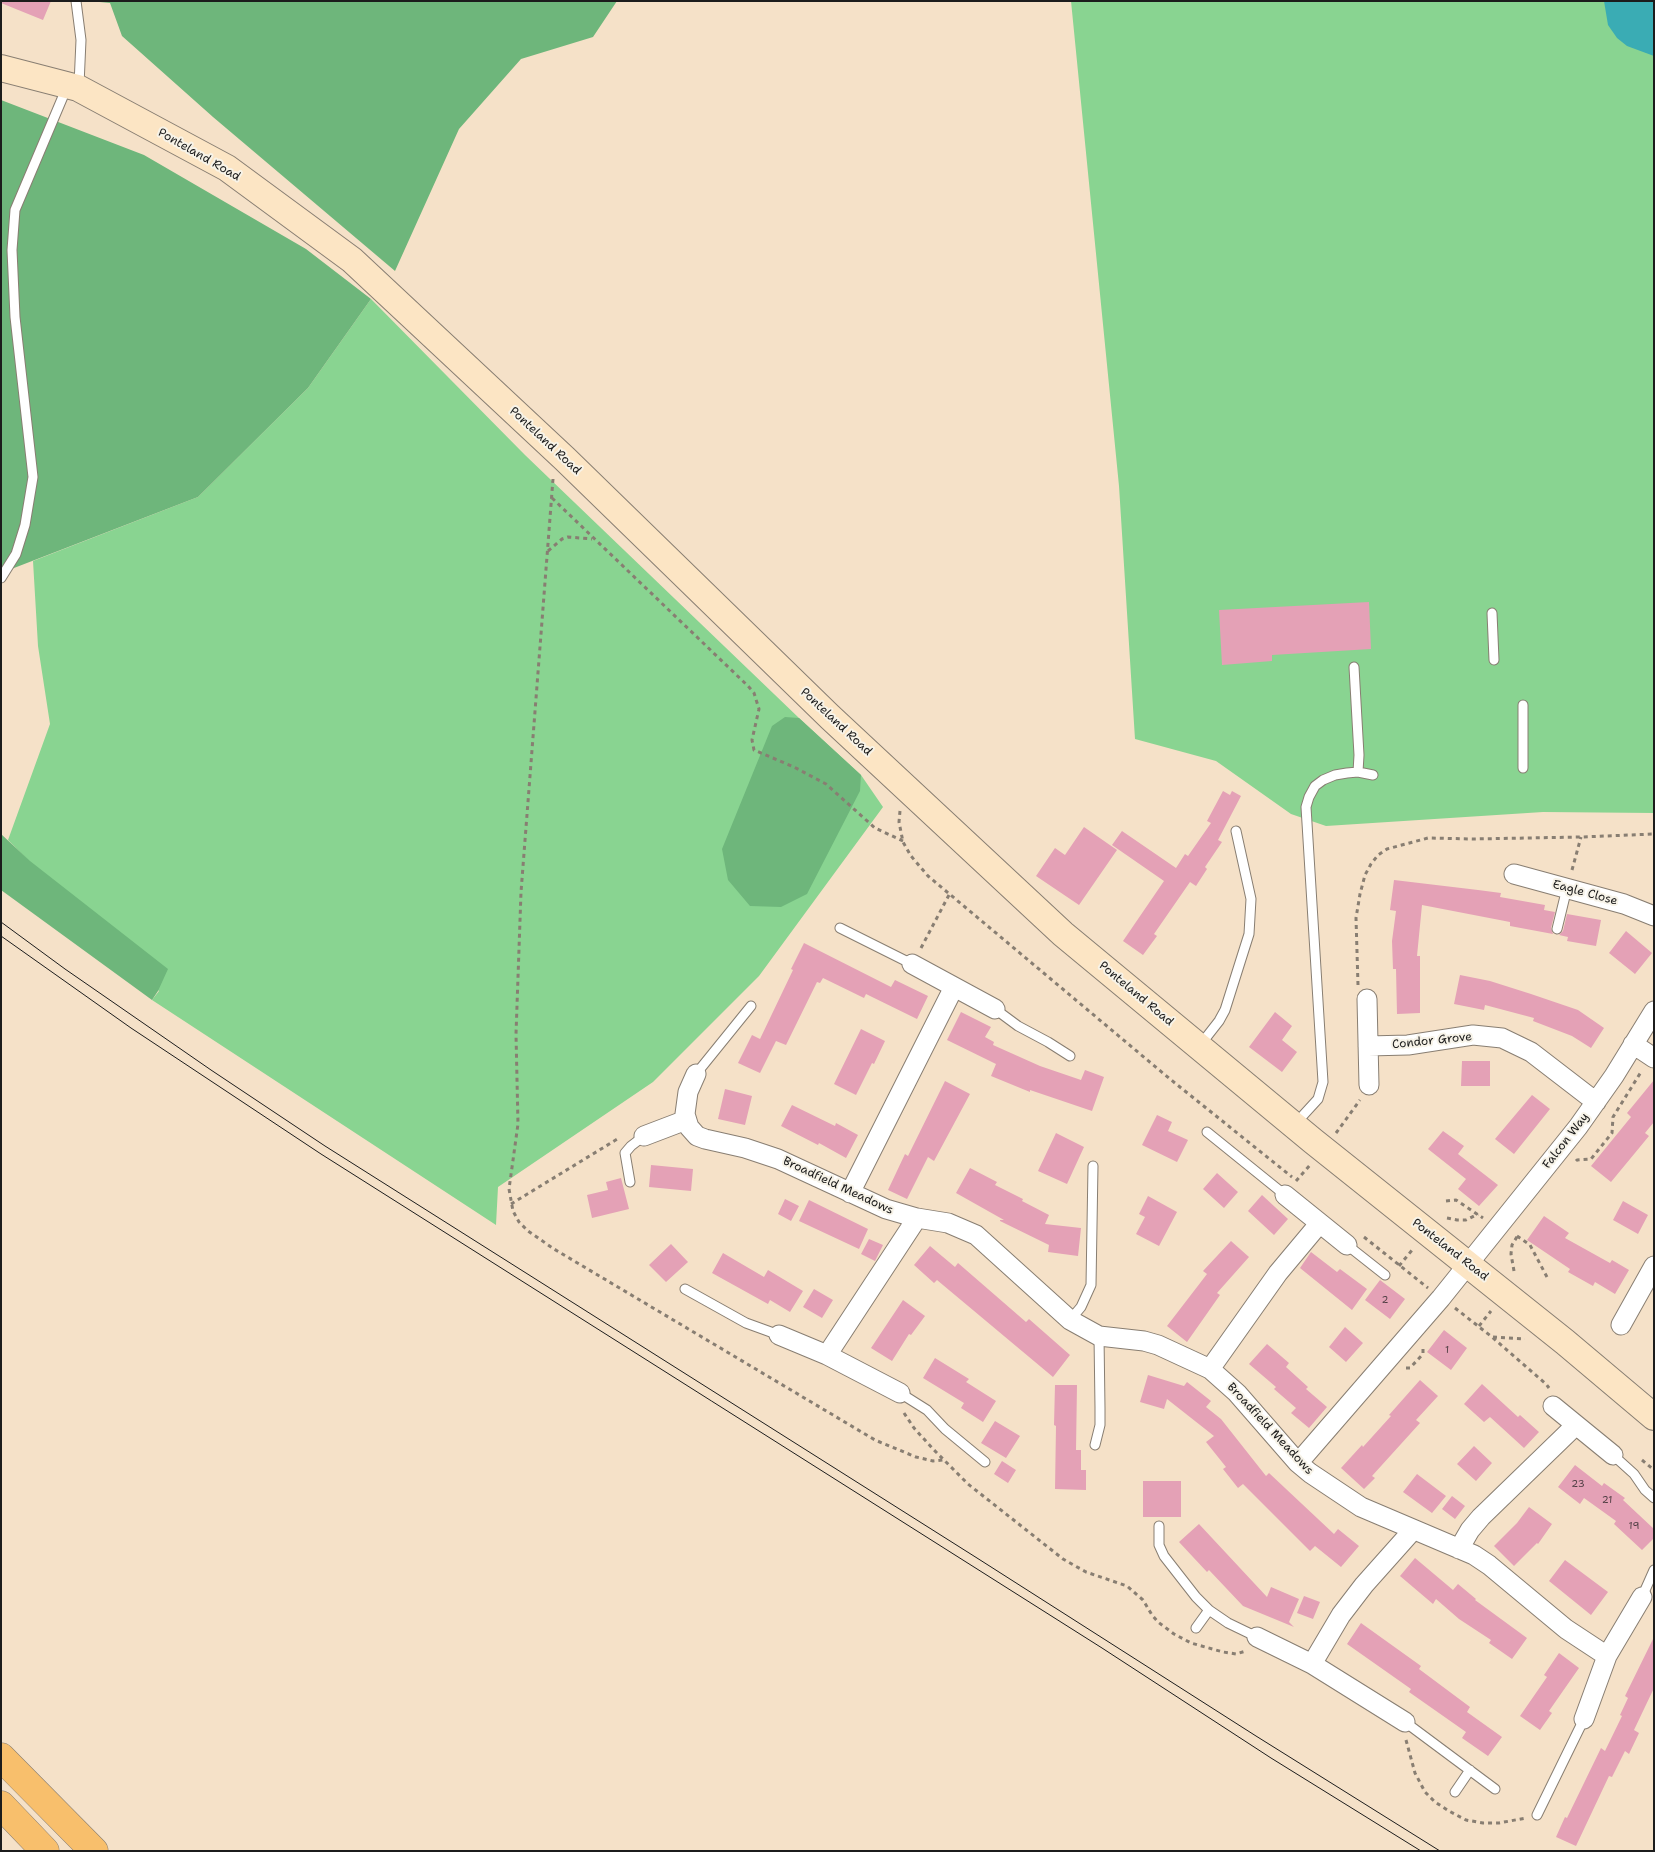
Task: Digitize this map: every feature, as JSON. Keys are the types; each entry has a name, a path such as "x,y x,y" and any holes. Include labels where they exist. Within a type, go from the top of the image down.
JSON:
{"highway":[{"path":"1,1757 94,1851"},
{"path":"1,1805 45,1851"}],"main road":[{"name":"Ponteland Road","path":"1,68 73,86 227,168 352,260 565,459 822,710 1063,934 1294,1124 1565,1342 1654,1417"}],"street":[{"name":"Eagle Close","path":"1514,874 1624,904 1654,916"},
{"path":"914,960 954,987 995,1009"},
{"path":"850,1193 954,987"},
{"path":"1367,999 1369,1085"},
{"name":"Falcon Way","path":"1298,1463 1441,1298 1578,1127 1654,1012"},
{"name":"Condor Grove","path":"1368,1046 1408,1045 1473,1035 1502,1038 1531,1052 1596,1102"},
{"path":"1633,1044 1652,1057"},
{"path":"644,1136 686,1120 686,1100 696,1074"},
{"name":"Broadfield Meadows","path":"686,1120 692,1132 705,1140 745,1148 778,1159 886,1209 917,1218 948,1223 976,1235 1070,1320 1091,1333 1099,1336 1144,1341 1158,1345 1210,1369 1237,1393 1298,1463 1310,1473 1352,1502 1474,1555 1489,1565 1566,1629 1607,1656"},
{"path":"1285,1195 1319,1224 1352,1238"},
{"path":"827,1355 917,1218"},
{"path":"1210,1369 1273,1280 1319,1224"},
{"path":"1621,1325 1654,1266"},
{"path":"779,1335 827,1355 900,1393"},
{"path":"1553,1406 1613,1455"},
{"path":"1459,1549 1470,1530 1481,1517 1576,1425"},
{"path":"1312,1664 1341,1615 1364,1585 1413,1530"},
{"path":"1584,1719 1607,1656 1642,1598"},
{"path":"1257,1637 1312,1664 1405,1722"}],"lane":[{"path":"1,578 16,554 25,525 33,477 16,317 12,250 15,210 73,86 81,40 76,1"},
{"path":"1492,613 1494,660"},
{"path":"1354,667 1359,755 1358,772"},
{"path":"1523,705 1523,768"},
{"path":"1294,1124 1318,1099 1322,1091 1323,1082 1306,807 1308,797 1315,786 1335,775 1358,772 1373,775"},
{"path":"1199,1046 1219,1021 1224,1010 1249,934 1251,899 1236,831"},
{"path":"1557,929 1567,888"},
{"path":"840,928 914,960"},
{"path":"696,1074 751,1006"},
{"path":"995,1009 1018,1026 1070,1056"},
{"path":"1207,1132 1285,1195"},
{"path":"630,1182 625,1153 644,1136"},
{"path":"1070,1320 1081,1307 1091,1285 1093,1166"},
{"path":"1352,1238 1385,1275"},
{"path":"685,1289 746,1323 779,1335"},
{"path":"1095,1445 1100,1425 1099,1336"},
{"path":"900,1393 928,1410 945,1429 985,1462"},
{"path":"1613,1455 1634,1474 1645,1490 1654,1498"},
{"path":"1159,1526 1159,1545 1178,1577 1210,1610 1228,1623 1257,1637"},
{"path":"1642,1598 1654,1570"},
{"path":"1196,1628 1210,1610"},
{"path":"1537,1815 1584,1719"},
{"path":"1405,1722 1495,1789"},
{"path":"1455,1792 1470,1770"}],"path":[{"path":"565,459 554,475 521,892 516,1034 518,1124 509,1180 511,1204 519,1222 554,1249 743,1363 875,1440 916,1457 943,1460"},
{"path":"552,498 754,693 758,709 752,740 754,750 794,767 826,784 875,828 903,842"},
{"path":"548,551 555,544 568,537 594,540"},
{"path":"902,784 899,822 903,842 919,867 1170,1078 1304,1187"},
{"path":"1367,999 1358,991 1356,913 1365,875 1378,855 1398,845 1428,838 1473,839 1654,834"},
{"path":"1567,888 1581,837"},
{"path":"914,960 950,893"},
{"path":"1571,1168 1577,1160 1591,1159 1612,1133 1613,1118 1652,1057"},
{"path":"1332,1139 1354,1111 1369,1085"},
{"path":"511,1204 628,1133 636,1132 644,1136"},
{"path":"1446,1201 1456,1200 1478,1214"},
{"path":"1514,1241 1523,1229"},
{"path":"1517,1236 1530,1245 1547,1277"},
{"path":"1352,1238 1429,1289"},
{"path":"1453,1307 1492,1337 1546,1384 1553,1406"},
{"path":"900,1393 902,1407 909,1421 943,1460 983,1497 1063,1558 1086,1572 1120,1582 1133,1591 1143,1600 1152,1615 1174,1634 1207,1649 1236,1654 1248,1651 1257,1637"}],"green space":[{"path":"89,1 617,1 593,37 521,59 459,129 395,271 213,117 122,36 110,3"},
{"path":"1071,1 1654,1 1654,813 1543,812 1326,826 1291,814 1216,761 1135,739 1119,486"},
{"path":"1,100 144,155 306,249 371,299 308,388 198,497 1,573"},
{"path":"371,299 525,455 861,775 883,807 759,976 653,1082 498,1187 496,1225 152,1000 159,991 8,840 50,724 38,646 33,561 198,497 308,388"},
{"path":"785,717 799,718 861,775 860,791 807,894 781,907 750,906 728,880 722,849 772,726"},
{"path":"1,834 30,861 168,969 152,1000 1,890"}],"water":[{"path":"1604,1 1654,1 1654,56 1627,46 1617,38 1608,25"}],"building":[{"path":"1,1 51,1 43,20 1,3"},
{"path":"1369,602 1371,649 1272,655 1272,661 1222,665 1219,610"},
{"path":"1223,791 1230,795 1232,791 1241,796 1218,840 1222,842 1205,867 1207,869 1196,886 1190,882 1154,934 1157,936 1143,955 1123,941 1164,881 1112,845 1122,831 1176,868 1185,854 1188,856 1211,823 1207,821"},
{"path":"1084,827 1117,850 1079,905 1036,876 1055,848 1065,855"},
{"path":"1394,880 1501,893 1500,897 1545,905 1544,910 1555,912 1551,928 1553,934 1510,926 1510,922 1422,905 1417,956 1420,956 1420,1013 1397,1014 1396,969 1393,969 1392,941 1396,911 1390,910"},
{"path":"1567,914 1601,920 1596,946 1567,941 1568,937 1559,935 1563,931"},
{"path":"1626,931 1652,953 1635,974 1609,953"},
{"path":"804,943 891,987 895,980 928,996 917,1019 866,994 864,998 823,978 820,983 817,982 786,1045 776,1041 760,1073 738,1063 752,1035 760,1039"},
{"path":"1460,975 1490,981 1578,1010 1604,1028 1591,1048 1572,1036 1533,1021 1534,1018 1485,1005 1484,1010 1454,1004"},
{"path":"961,1012 991,1027 985,1037 994,1042 993,1045 1040,1066 1081,1080 1085,1070 1104,1077 1092,1111 1030,1090 1030,1092 991,1076 996,1064 947,1040"},
{"path":"1275,1012 1292,1026 1282,1040 1297,1052 1282,1072 1249,1047"},
{"path":"861,1029 885,1041 856,1095 834,1084"},
{"path":"1462,1061 1490,1061 1490,1086 1461,1086"},
{"path":"1654,1080 1654,1122 1645,1133 1649,1136 1611,1182 1591,1166 1631,1117 1627,1113"},
{"path":"945,1081 970,1094 934,1161 928,1157 907,1199 888,1190 905,1154 908,1156"},
{"path":"725,1089 752,1096 745,1125 718,1119"},
{"path":"1532,1095 1550,1109 1514,1154 1495,1139"},
{"path":"792,1105 835,1126 836,1123 858,1135 846,1158 819,1143 818,1145 781,1126"},
{"path":"1157,1115 1172,1122 1168,1131 1188,1140 1177,1162 1142,1145"},
{"path":"1443,1131 1464,1146 1458,1154 1498,1185 1479,1206 1458,1189 1466,1179 1428,1149"},
{"path":"1056,1133 1084,1147 1067,1184 1038,1171"},
{"path":"651,1165 693,1169 691,1191 649,1187"},
{"path":"970,1168 997,1182 995,1185 1049,1215 1045,1224 1081,1228 1078,1256 1048,1252 1049,1245 1000,1221 1004,1220 956,1193"},
{"path":"1217,1173 1238,1192 1224,1208 1203,1189"},
{"path":"621,1178 629,1209 592,1218 587,1195 608,1190 606,1182"},
{"path":"1262,1195 1288,1219 1274,1235 1248,1211"},
{"path":"1148,1196 1177,1212 1159,1246 1136,1234 1145,1217 1139,1214"},
{"path":"785,1199 799,1206 791,1221 778,1214"},
{"path":"809,1200 868,1229 859,1249 799,1221"},
{"path":"1623,1201 1648,1215 1638,1234 1613,1220"},
{"path":"1544,1216 1569,1233 1565,1238 1610,1263 1612,1260 1629,1270 1615,1294 1595,1282 1593,1286 1568,1272 1570,1269 1527,1240"},
{"path":"869,1239 883,1245 875,1261 861,1254"},
{"path":"1231,1241 1249,1257 1217,1293 1220,1295 1187,1342 1167,1326 1207,1274 1203,1271"},
{"path":"671,1244 688,1262 666,1282 649,1265"},
{"path":"930,1246 955,1267 958,1263 1026,1322 1029,1319 1070,1355 1053,1377 937,1280 934,1283 914,1265"},
{"path":"1311,1252 1337,1272 1340,1269 1367,1289 1352,1310 1300,1268"},
{"path":"723,1253 764,1277 768,1270 803,1291 790,1312 770,1300 768,1304 712,1273"},
{"path":"1380,1280 1405,1299 1390,1319 1365,1300"},
{"path":"814,1289 833,1300 822,1318 803,1307"},
{"path":"903,1300 925,1316 911,1335 909,1334 892,1361 871,1348"},
{"path":"1345,1327 1363,1343 1346,1362 1329,1347"},
{"path":"1444,1330 1467,1348 1451,1370 1427,1352"},
{"path":"1267,1344 1289,1363 1286,1367 1308,1387 1306,1389 1327,1407 1309,1428 1291,1413 1296,1408 1274,1389 1276,1387 1249,1364"},
{"path":"935,1358 969,1379 966,1382 996,1401 983,1422 961,1408 964,1403 923,1378"},
{"path":"1148,1375 1184,1386 1187,1382 1211,1401 1206,1407 1221,1419 1266,1476 1269,1473 1334,1534 1338,1529 1359,1546 1341,1567 1315,1546 1310,1551 1243,1484 1238,1488 1223,1469 1226,1467 1206,1442 1214,1436 1167,1399 1164,1409 1140,1402"},
{"path":"1420,1380 1438,1396 1416,1420 1420,1423 1372,1476 1375,1478 1364,1489 1341,1468 1391,1416 1389,1415"},
{"path":"1482,1384 1518,1417 1520,1415 1539,1432 1524,1448 1490,1417 1484,1422 1464,1404"},
{"path":"1055,1385 1077,1385 1076,1450 1081,1450 1081,1470 1086,1470 1086,1490 1055,1489"},
{"path":"995,1421 1020,1436 1006,1458 981,1443"},
{"path":"1474,1446 1492,1463 1476,1481 1457,1464"},
{"path":"1002,1461 1016,1470 1008,1483 994,1474"},
{"path":"1575,1465 1602,1486 1604,1483 1625,1498 1623,1500 1654,1529 1654,1538 1642,1550 1614,1524 1616,1521 1584,1498 1580,1504 1558,1487"},
{"path":"1417,1474 1446,1496 1432,1513 1403,1492"},
{"path":"1143,1481 1181,1481 1181,1517 1143,1517"},
{"path":"1452,1496 1465,1506 1455,1519 1442,1509"},
{"path":"1529,1507 1552,1524 1538,1544 1514,1566 1494,1546 1517,1523"},
{"path":"1199,1524 1267,1597 1271,1587 1299,1599 1289,1622 1294,1627 1243,1606 1179,1542"},
{"path":"1415,1558 1453,1590 1458,1584 1475,1600 1527,1638 1512,1659 1489,1643 1491,1640 1459,1619 1436,1599 1433,1604 1400,1576"},
{"path":"1565,1560 1608,1592 1591,1615 1549,1581"},
{"path":"1304,1596 1320,1602 1313,1619 1297,1613"},
{"path":"1361,1623 1421,1666 1419,1669 1470,1707 1467,1712 1502,1737 1488,1756 1462,1738 1466,1732 1409,1692 1411,1689 1347,1644"},
{"path":"1654,1637 1654,1688 1634,1730 1639,1733 1629,1754 1625,1751 1612,1777 1609,1776 1576,1846 1556,1837 1601,1748 1605,1751 1622,1716 1620,1715 1628,1698 1625,1696"},
{"path":"1559,1653 1579,1668 1549,1711 1552,1713 1540,1730 1520,1716 1547,1677 1544,1675"}],"tram line":[{"path":"1,922 65,969 211,1070 325,1146 1440,1851"},
{"path":"1,936 131,1028 321,1154 1102,1648 1271,1758 1421,1851"}]}
